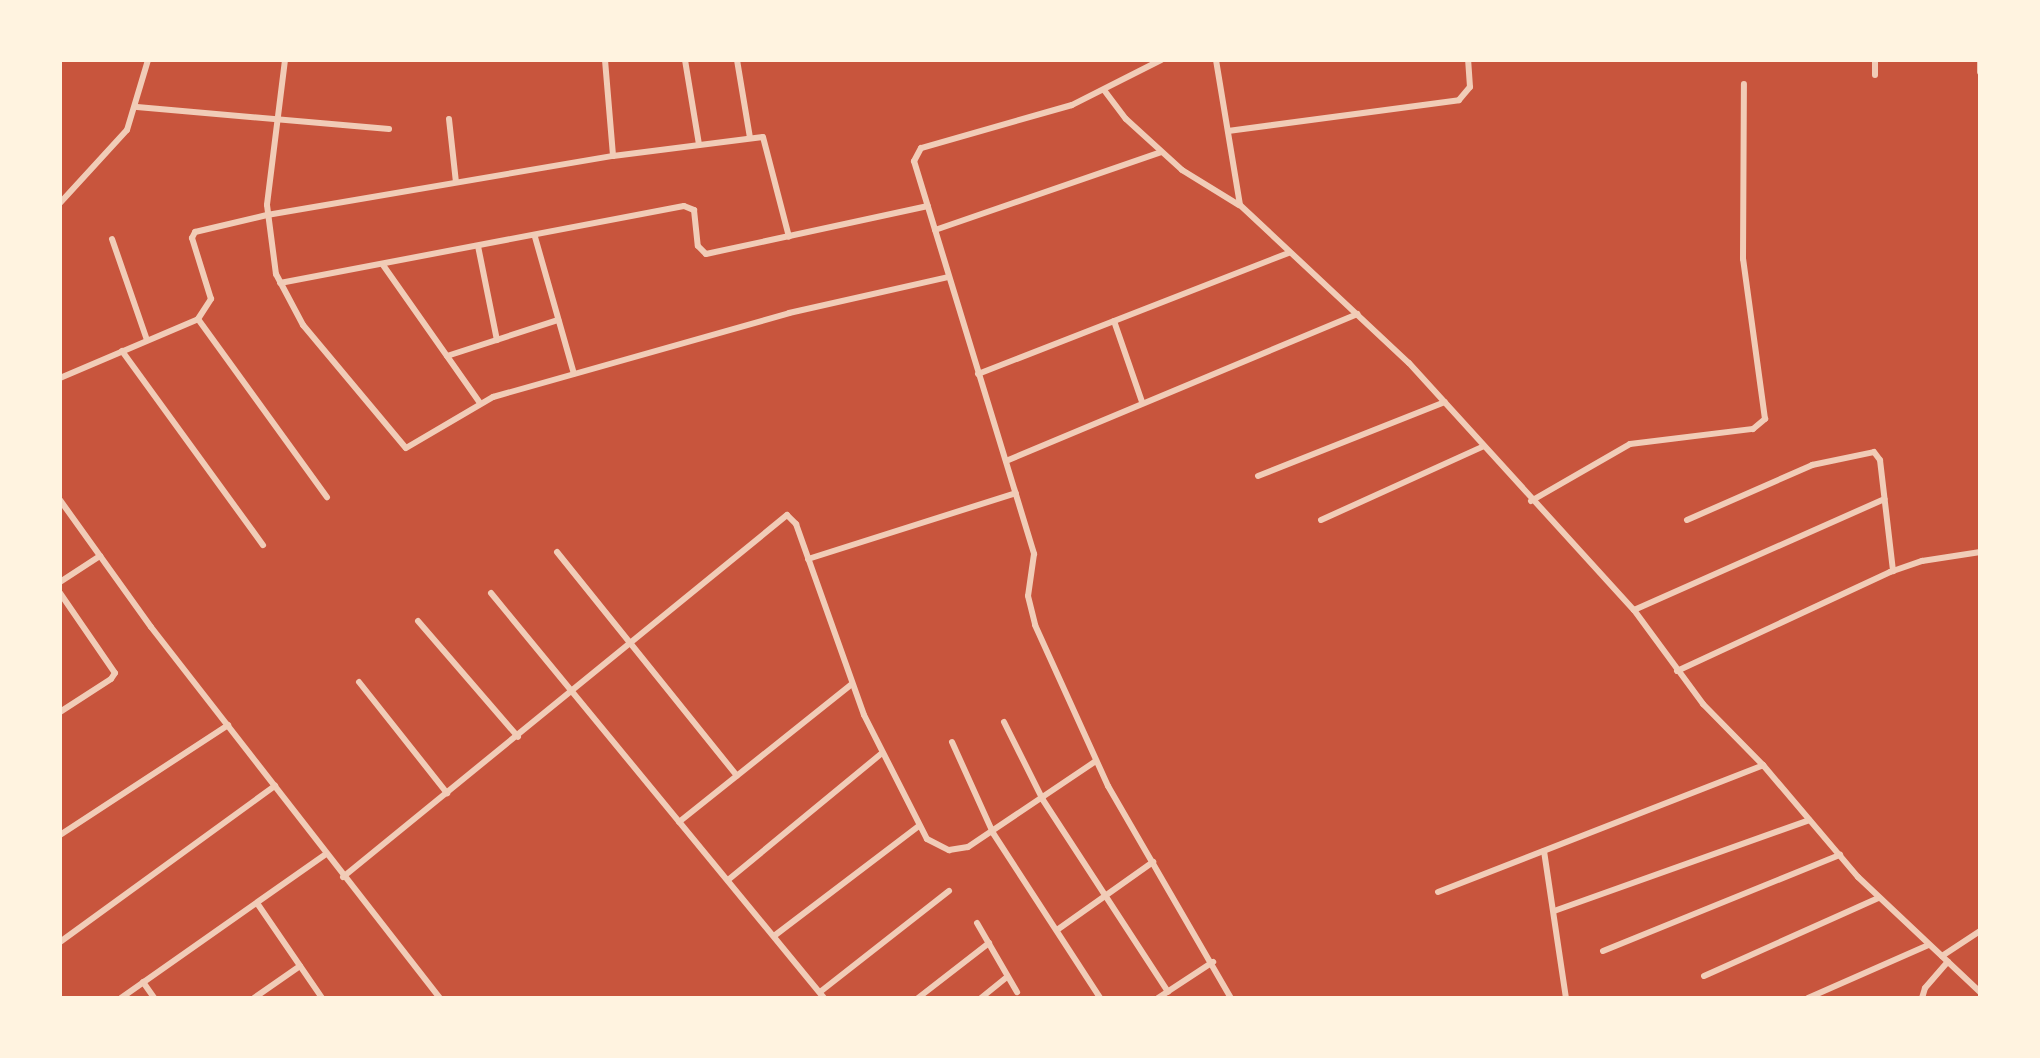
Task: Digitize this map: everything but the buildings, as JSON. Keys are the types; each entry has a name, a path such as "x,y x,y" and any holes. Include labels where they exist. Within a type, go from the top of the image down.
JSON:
{"street":[{"path":"60,203 120,138 137,107 148,60"},
{"path":"284,60 267,215 270,249 280,283 303,325 406,448 480,402 789,313 949,277"},
{"path":"604,60 613,156"},
{"path":"685,60 699,145"},
{"path":"737,60 750,138"},
{"path":"1161,60 1072,105 916,150 914,161 1034,554 1028,596 1030,612 1096,761 1231,998"},
{"path":"1216,60 1240,205"},
{"path":"1228,131 1459,100 1470,86 1468,60"},
{"path":"1875,60 1875,75"},
{"path":"1980,60 1980,72"},
{"path":"1531,500 1630,444 1753,428 1765,419 1743,259 1744,84"},
{"path":"1104,90 1161,152 1206,187 1240,205 1358,314 1445,402 1634,610 1677,671 1878,898 1980,992"},
{"path":"137,107 390,129"},
{"path":"449,119 456,182"},
{"path":"60,378 198,318 212,299 193,235 267,215 613,156 750,138 766,139 790,237"},
{"path":"935,230 1161,152"},
{"path":"280,283 684,206 696,214 702,253 928,206"},
{"path":"535,236 574,374"},
{"path":"112,239 147,340"},
{"path":"478,246 496,340"},
{"path":"978,374 1290,252"},
{"path":"383,265 480,402"},
{"path":"1006,461 1358,314"},
{"path":"198,318 327,497"},
{"path":"447,356 558,320"},
{"path":"1114,321 1142,402"},
{"path":"122,351 263,545"},
{"path":"1258,476 1445,402"},
{"path":"1322,520 1482,447"},
{"path":"1687,520 1812,465 1874,452 1880,460 1893,571"},
{"path":"808,559 1016,493"},
{"path":"1634,610 1885,499"},
{"path":"60,500 343,877 440,998"},
{"path":"343,877 572,694 781,517 792,517 852,684 882,753 927,838 949,850 968,847 1096,761"},
{"path":"558,552 737,776"},
{"path":"1677,671 1893,571 1922,561 1980,552"},
{"path":"60,582 100,556"},
{"path":"490,592 822,995 949,891"},
{"path":"60,593 114,672 111,680 60,712"},
{"path":"418,620 518,737"},
{"path":"359,682 448,793"},
{"path":"680,822 852,684"},
{"path":"1004,722 1043,800 1168,992"},
{"path":"60,835 228,725"},
{"path":"952,742 994,832 1100,998"},
{"path":"728,880 882,753"},
{"path":"1438,892 1763,765"},
{"path":"60,942 275,786"},
{"path":"1554,911 1808,820"},
{"path":"774,936 919,826"},
{"path":"1544,851 1566,998"},
{"path":"121,998 326,854"},
{"path":"1603,951 1840,855"},
{"path":"1057,930 1153,862"},
{"path":"1704,976 1878,898"},
{"path":"257,903 322,998"},
{"path":"977,923 1017,992"},
{"path":"1922,998 1945,960 1980,931"},
{"path":"918,998 988,943"},
{"path":"1808,998 1928,945"},
{"path":"1158,998 1213,962"},
{"path":"254,998 300,966"},
{"path":"981,998 1008,976"},
{"path":"143,982 154,998"}]}
